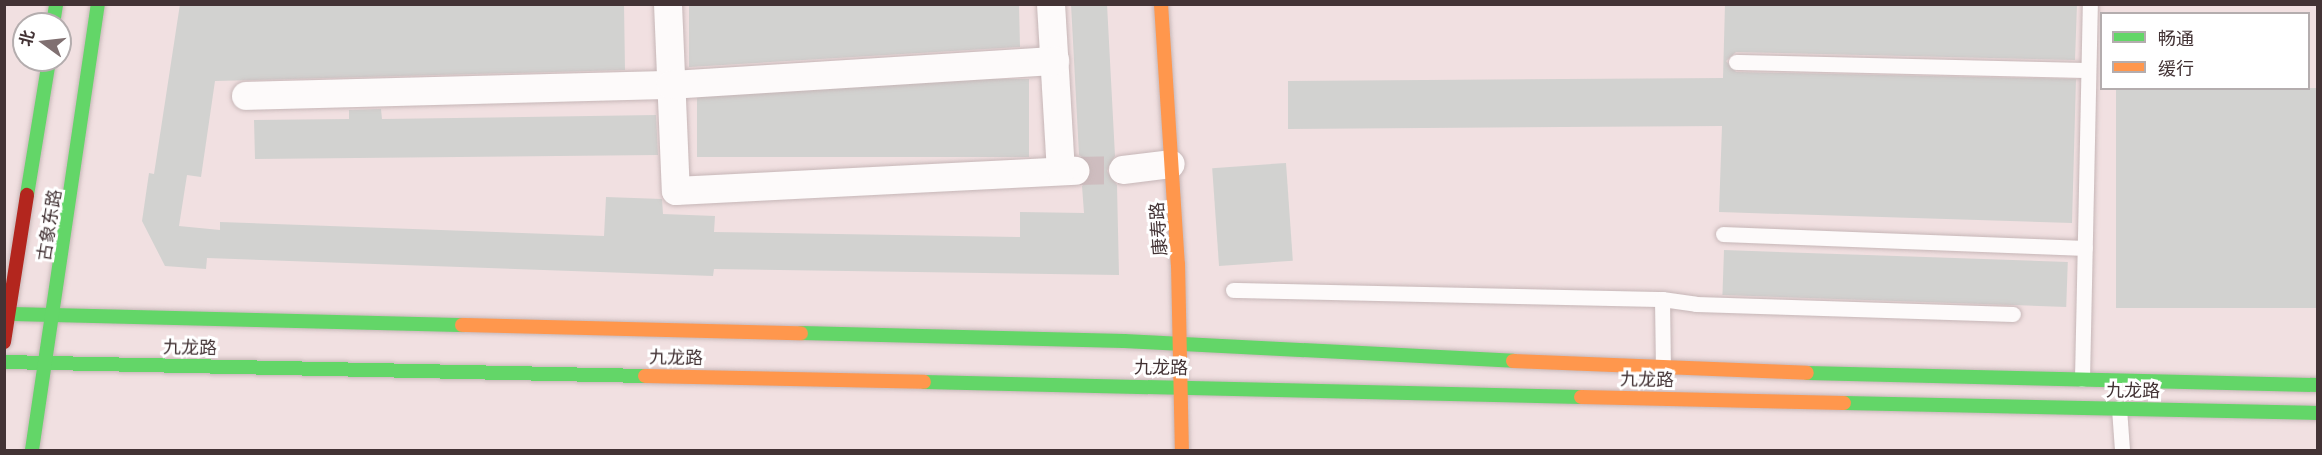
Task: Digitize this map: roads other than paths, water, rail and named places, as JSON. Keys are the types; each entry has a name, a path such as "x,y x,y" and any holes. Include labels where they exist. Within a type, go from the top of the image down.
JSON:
{"main road":[{"name":"古象东路","path":"32,450 99,4"},
{"name":"康寿路","path":"1147,4 1180,344 1182,450"},
{"name":"康寿路","path":"1161,4 1168,450"},
{"name":"古象东路","path":"4,342 46,72"},
{"name":"九龙路","path":"9,314 1180,344 1663,369 2318,385"},
{"name":"九龙路","path":"4,362 1167,385 2318,413"}],"street":[{"path":"668,4 676,191 1069,171 1055,61 1051,4"},
{"path":"246,96 671,85 1055,61"},
{"path":"1123,170 1164,165"}],"lane":[{"path":"2082,379 2090,4"},
{"path":"1736,62 2088,70"},
{"path":"1723,234 2085,248"},
{"path":"1233,290 1662,299 1696,304 2013,314"},
{"path":"1662,299 1663,369"},
{"path":"2119,408 2122,450"}],"tunnel":[{"path":"1076,171 1123,170"}]}
